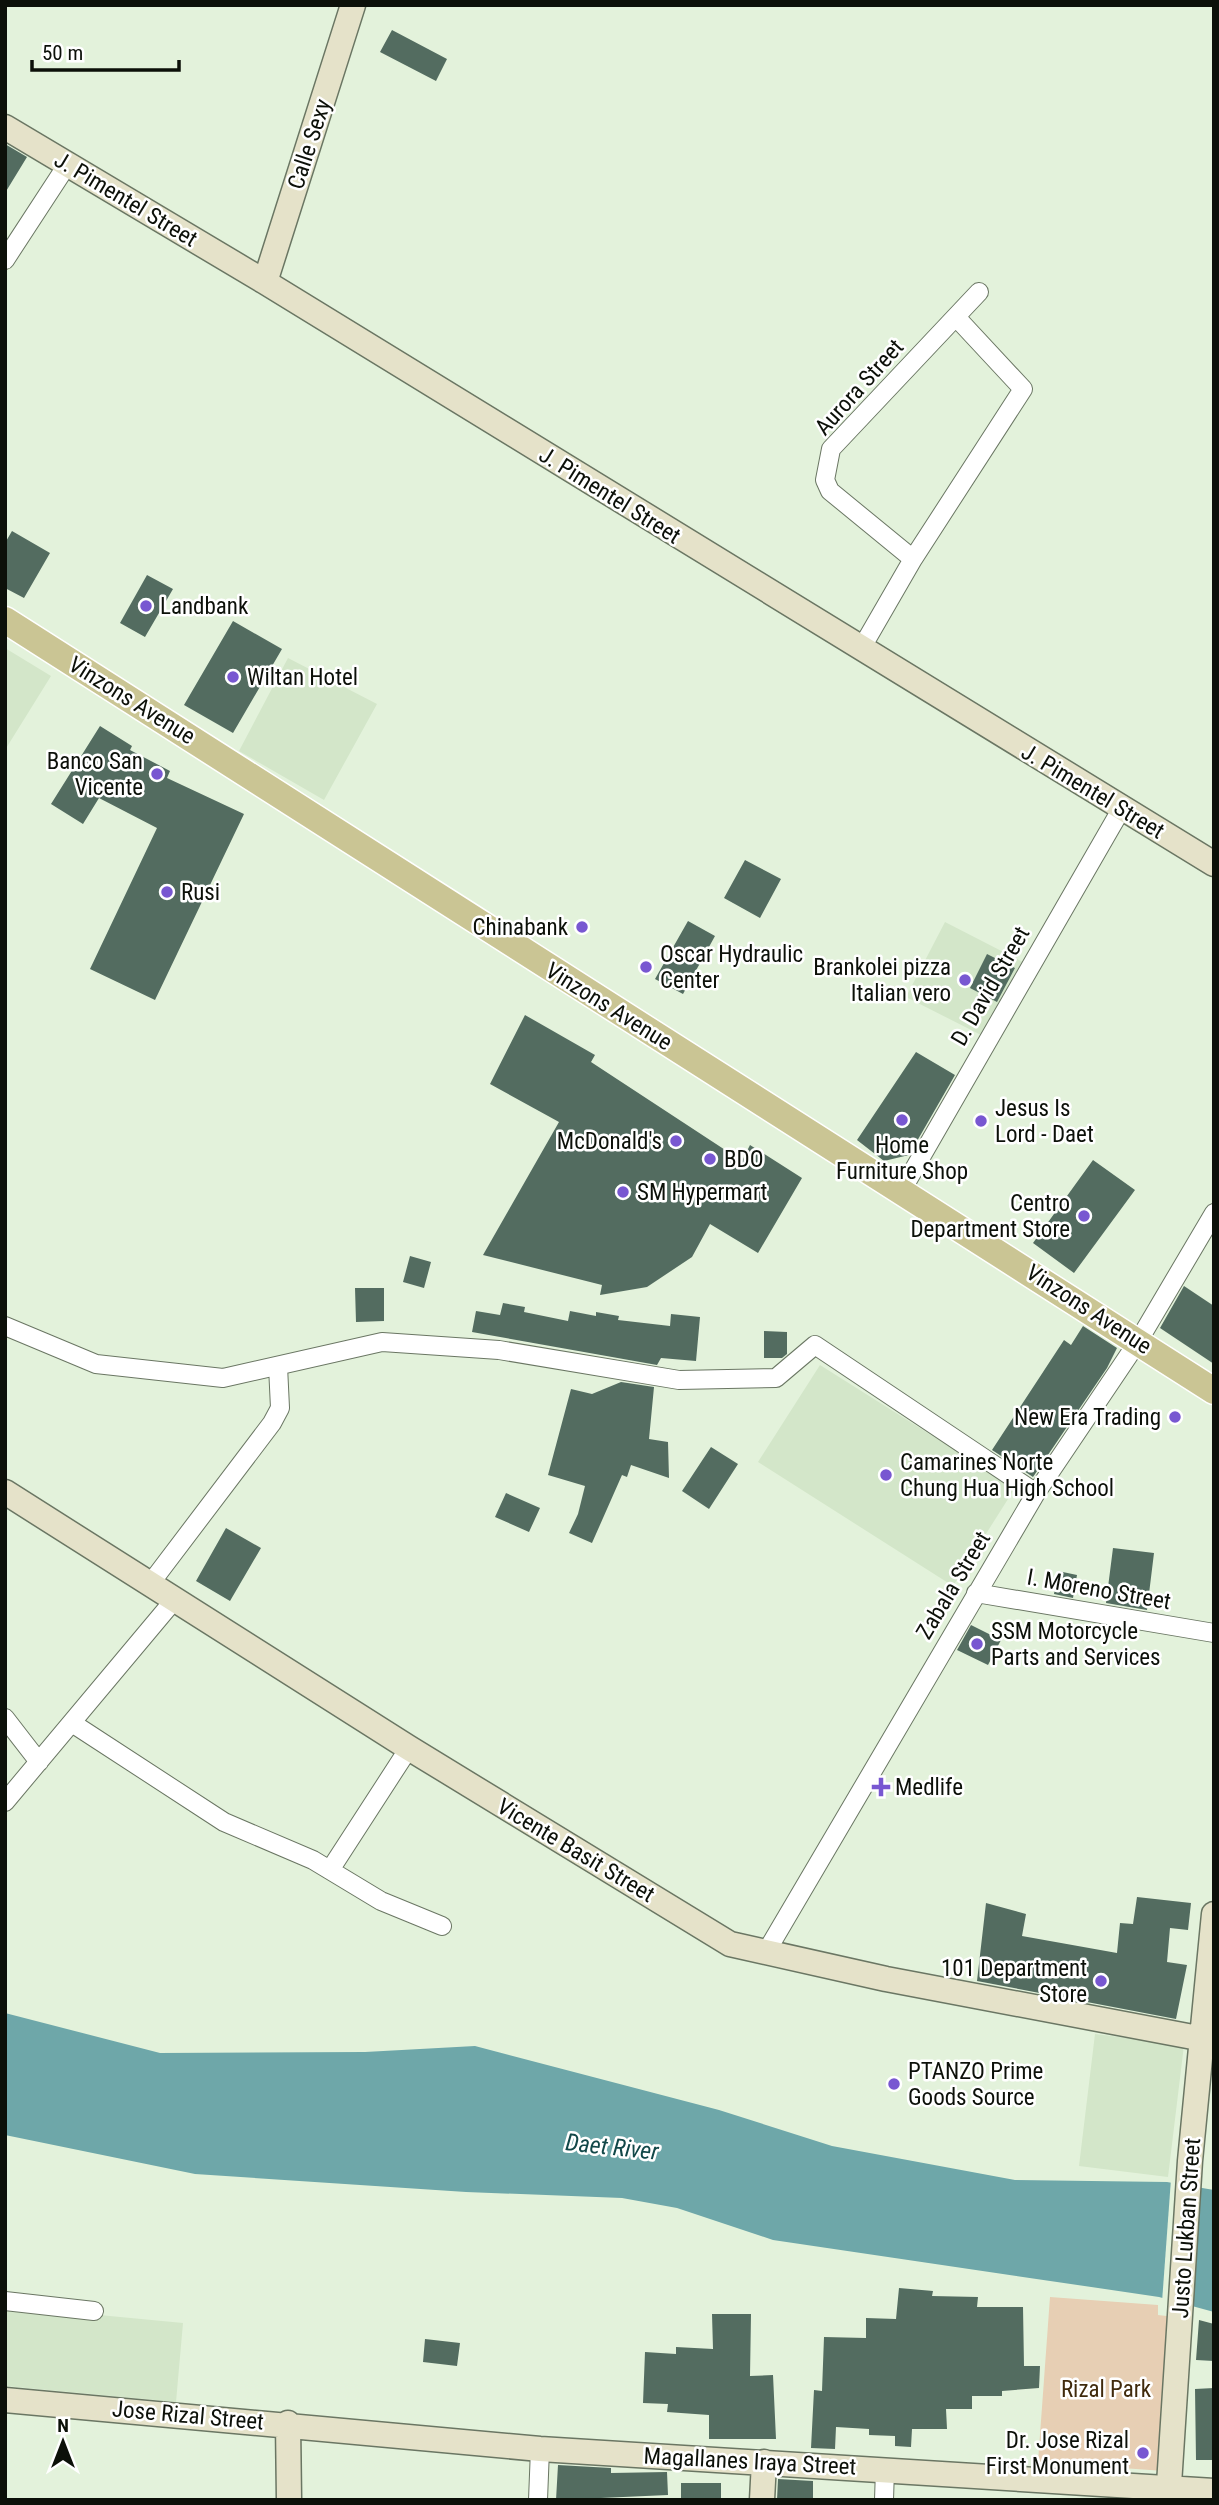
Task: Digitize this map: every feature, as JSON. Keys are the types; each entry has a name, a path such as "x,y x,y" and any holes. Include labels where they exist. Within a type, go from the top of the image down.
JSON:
{"main road":[{"name":"Vinzons Avenue","path":"5,621 1139,1340 1214,1391"}],"street":[{"name":"Calle Sexy","path":"265,282 353,5"},
{"name":"J. Pimentel Street","path":"5,127 265,282 1214,864"},
{"path":"5,260 67,165"},
{"name":"Aurora Street","path":"913,559 830,491 825,480 826,467 831,449 979,292"},
{"path":"861,649 913,559 1023,388 956,317"},
{"name":"D. David Street","path":"902,1190 1122,808"},
{"name":"Zabala Street","path":"765,1954 1036,1493 1139,1340 1214,1213"},
{"path":"5,1326 96,1364 223,1378 382,1342 499,1350 679,1380 776,1378 815,1345 1036,1493"},
{"path":"150,1584 272,1423 280,1408 278,1366"},
{"name":"Vicente Basit Street","path":"5,1492 409,1748 730,1944 765,1954 1208,2040"},
{"name":"I. Moreno Street","path":"976,1593 1214,1633"},
{"path":"5,1802 174,1599"},
{"path":"5,1718 39,1762"},
{"path":"72,1723 225,1822 330,1870 381,1900 442,1926"},
{"path":"330,1870 409,1748"},
{"name":"Justo Lukban Street","path":"1169,2493 1190,2161 1208,2040 1214,1914"},
{"path":"5,2301 94,2311"},
{"name":"Jose Rizal Street","path":"5,2400 288,2423"},
{"path":"288,2423 289,2500"},
{"name":"Magallanes Iraya Street","path":"288,2423 540,2448 885,2469 1169,2493 1214,2491"},
{"path":"538,2500 540,2448"},
{"path":"762,2500 764,2462"},
{"path":"884,2500 885,2469"}],"shaded area":[{"path":"5,648 51,676 5,750"},
{"path":"288,658 377,704 324,800 239,751"},
{"name":"Brankolei pizza Italian vero","path":"945,922 1023,962 985,1037 906,997"},
{"name":"Camarines Norte Chung Hua High School","path":"820,1365 1015,1488 953,1586 758,1462"},
{"path":"1095,2034 1184,2045 1168,2177 1079,2166"},
{"path":"5,2306 183,2323 176,2402 5,2386"}],"green space":[{"name":"Rizal Park","path":"1050,2297 1158,2305 1158,2315 1175,2317 1164,2471 1038,2462"}],"water":[{"name":"Daet River","path":"5,2013 160,2053 365,2052 475,2046 719,2110 832,2146 1015,2180 1167,2182 1214,2190 1214,2312 1159,2297 773,2240 677,2208 622,2198 466,2192 195,2174 5,2135"}],"pier":[{"path":"1171,2179 1196,2184 1187,2308 1162,2302"}],"building":[{"path":"392,30 447,59 436,81 380,52"},
{"path":"5,144 27,157 5,193"},
{"path":"12,531 50,553 24,598 5,588 5,543"},
{"name":"Landbank","path":"147,575 173,589 145,637 120,623"},
{"name":"Wiltan Hotel","path":"233,621 282,649 233,733 184,705"},
{"name":"Rusi","path":"100,726 132,746 130,750 170,771 167,778 244,814 155,1000 90,969 157,828 99,798 83,824 51,804"},
{"path":"745,860 781,879 760,918 724,898"},
{"path":"688,921 715,936 683,994 655,979"},
{"path":"987,954 1015,968 997,1002 970,988"},
{"name":"SM Hypermart","path":"525,1015 595,1055 591,1062 742,1161 750,1145 802,1178 758,1253 710,1224 692,1257 647,1287 600,1295 602,1285 483,1255 559,1122 490,1084"},
{"name":"Home Furniture Shop","path":"916,1052 955,1075 909,1155 884,1161 857,1140"},
{"name":"Centro Department Store","path":"1093,1160 1135,1190 1074,1273 1033,1243"},
{"path":"410,1256 431,1262 424,1288 403,1282"},
{"path":"1184,1286 1214,1306 1214,1364 1160,1328"},
{"path":"355,1288 384,1288 384,1321 356,1322"},
{"path":"503,1303 525,1307 524,1312 568,1321 570,1311 596,1316 596,1312 619,1316 618,1320 670,1326 671,1314 700,1317 696,1361 661,1358 657,1365 472,1332 476,1311 500,1315"},
{"path":"1083,1326 1117,1348 1107,1368 1033,1477 992,1450 1064,1340 1071,1345"},
{"path":"764,1331 787,1332 787,1354 782,1358 764,1358"},
{"path":"621,1382 654,1387 649,1439 668,1442 669,1478 631,1465 627,1477 622,1475 592,1543 569,1533 578,1514 585,1486 548,1475 571,1389 592,1394"},
{"path":"711,1447 738,1464 709,1509 682,1491"},
{"path":"506,1493 540,1508 529,1532 495,1517"},
{"path":"226,1528 261,1548 230,1601 196,1581"},
{"path":"1113,1548 1154,1553 1147,1610 1106,1603"},
{"path":"1058,1571 1077,1575 1073,1598 1054,1594"},
{"name":"SSM Motorcycle Parts and Services","path":"971,1625 1001,1640 988,1665 957,1650"},
{"path":"1137,1897 1191,1903 1188,1930 1170,1928 1167,1962 1187,1965 1176,2019 977,1981 986,1903 1026,1914 1022,1936 1117,1953 1120,1923 1133,1924"},
{"path":"899,2288 933,2291 932,2296 978,2297 977,2307 1023,2307 1024,2366 1040,2366 1039,2388 1002,2391 1002,2396 972,2396 972,2409 946,2409 947,2429 912,2429 911,2447 895,2446 895,2436 869,2435 869,2429 836,2427 835,2449 811,2448 814,2390 822,2391 824,2337 866,2338 866,2318 896,2319"},
{"path":"712,2314 751,2314 750,2376 773,2375 776,2439 709,2439 709,2415 667,2412 668,2404 643,2403 645,2352 676,2354 676,2347 713,2349"},
{"path":"1199,2320 1214,2324 1214,2361 1196,2360"},
{"path":"425,2339 460,2343 457,2366 423,2362"},
{"path":"1214,2388 1214,2460 1196,2460 1195,2389"},
{"path":"558,2465 611,2468 611,2473 667,2472 668,2495 556,2500"},
{"path":"778,2479 813,2481 813,2500 777,2500"},
{"path":"681,2483 721,2483 721,2500 681,2500"}],"place":[{"name":"Landbank","path":"146,606"},
{"name":"Wiltan Hotel","path":"233,677"},
{"name":"Banco San Vicente","path":"157,774"},
{"name":"Rusi","path":"167,892"},
{"name":"Chinabank","path":"582,927"},
{"name":"Oscar Hydraulic Center","path":"646,967"},
{"name":"Brankolei pizza Italian vero","path":"965,980"},
{"name":"Home Furniture Shop","path":"902,1120"},
{"name":"Jesus Is Lord - Daet","path":"981,1121"},
{"name":"McDonald's","path":"676,1141"},
{"name":"BDO","path":"710,1159"},
{"name":"SM Hypermart","path":"623,1192"},
{"name":"Centro Department Store","path":"1084,1216"},
{"name":"New Era Trading","path":"1175,1417"},
{"name":"Camarines Norte Chung Hua High School","path":"886,1475"},
{"name":"SSM Motorcycle Parts and Services","path":"977,1644"},
{"name":"Medlife","path":"881,1787"},
{"name":"101 Department Store","path":"1101,1981"},
{"name":"PTANZO Prime Goods Source","path":"894,2084"},
{"name":"Dr. Jose Rizal First Monument","path":"1143,2453"}]}
